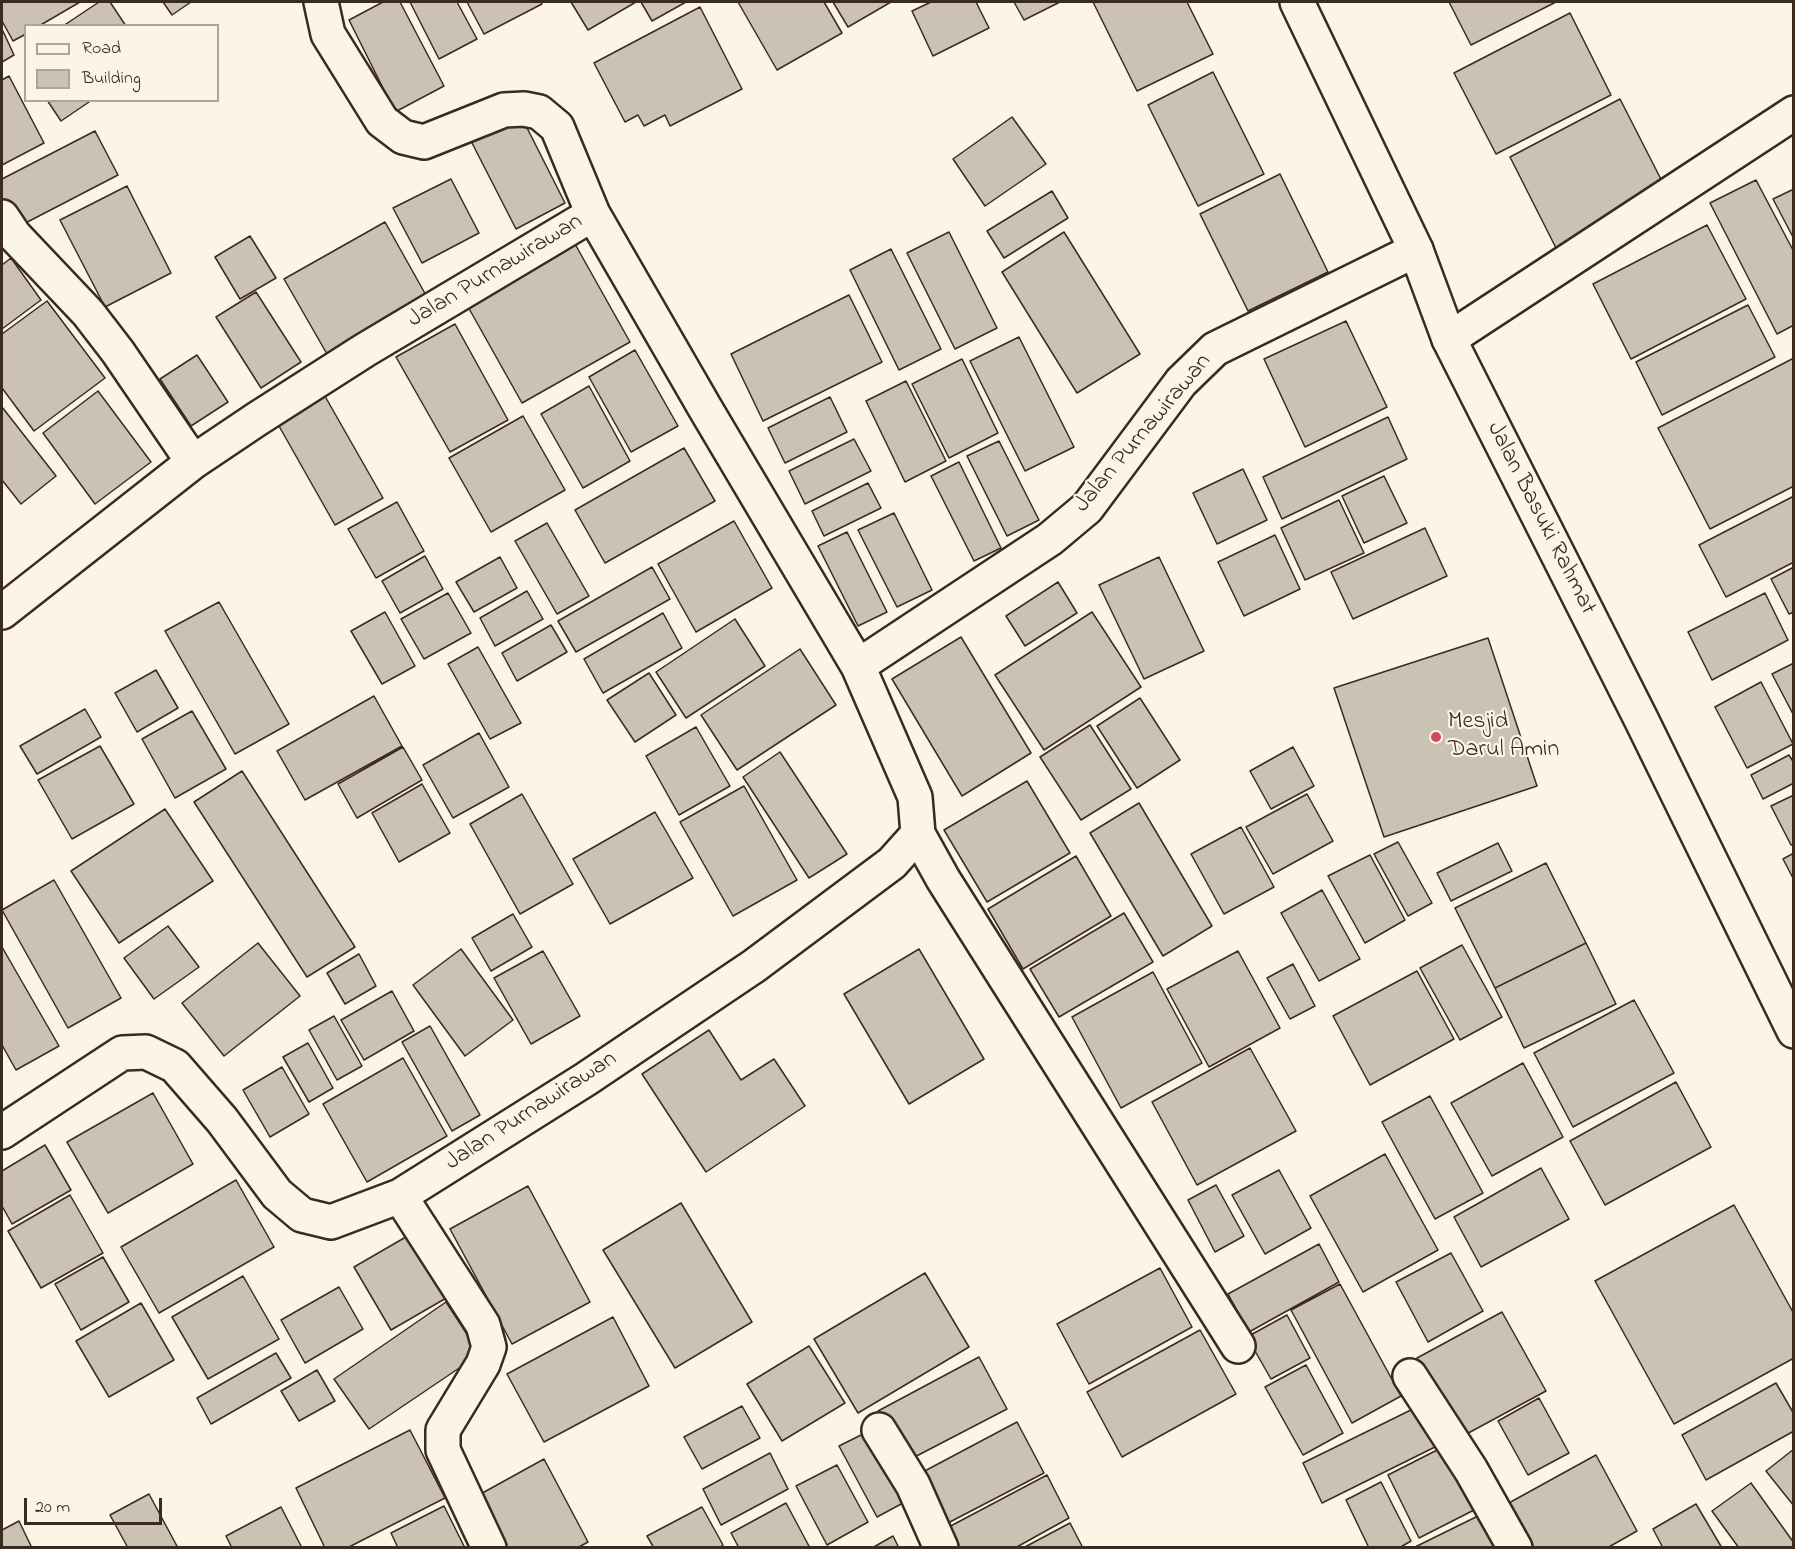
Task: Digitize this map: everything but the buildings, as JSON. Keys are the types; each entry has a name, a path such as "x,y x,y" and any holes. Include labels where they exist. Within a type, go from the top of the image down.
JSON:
{"main road":[{"path":"321,2 328,34 382,121 403,137 424,142 504,110 539,112 557,127 593,214"},
{"name":"Jalan Basuki Rahmat","path":"1297,2 1416,250 1449,339 1641,719 1794,1031"},
{"path":"1449,339 1794,113"},
{"name":"Jalan Purnawirawan","path":"2,612 193,462 365,350 593,214 858,666 915,797 918,834 892,863 754,966 586,1079 400,1196 331,1222 302,1215 277,1194 222,1120 175,1066 146,1052 122,1053 2,1132"},
{"path":"2,218 88,313 118,352 193,462"},
{"name":"Jalan Purnawirawan","path":"858,666 1050,539 1087,507 1181,382 1215,349 1416,250"},
{"path":"918,834 943,879 1238,1347"},
{"path":"400,1196 483,1325 489,1347 483,1364 443,1430 443,1450 489,1548"},
{"path":"1410,1376 1471,1470 1515,1548"},
{"path":"879,1430 913,1485 941,1548"}],"place":[{"name":"Mesjid Darul Amin","path":"1436,737"}]}
